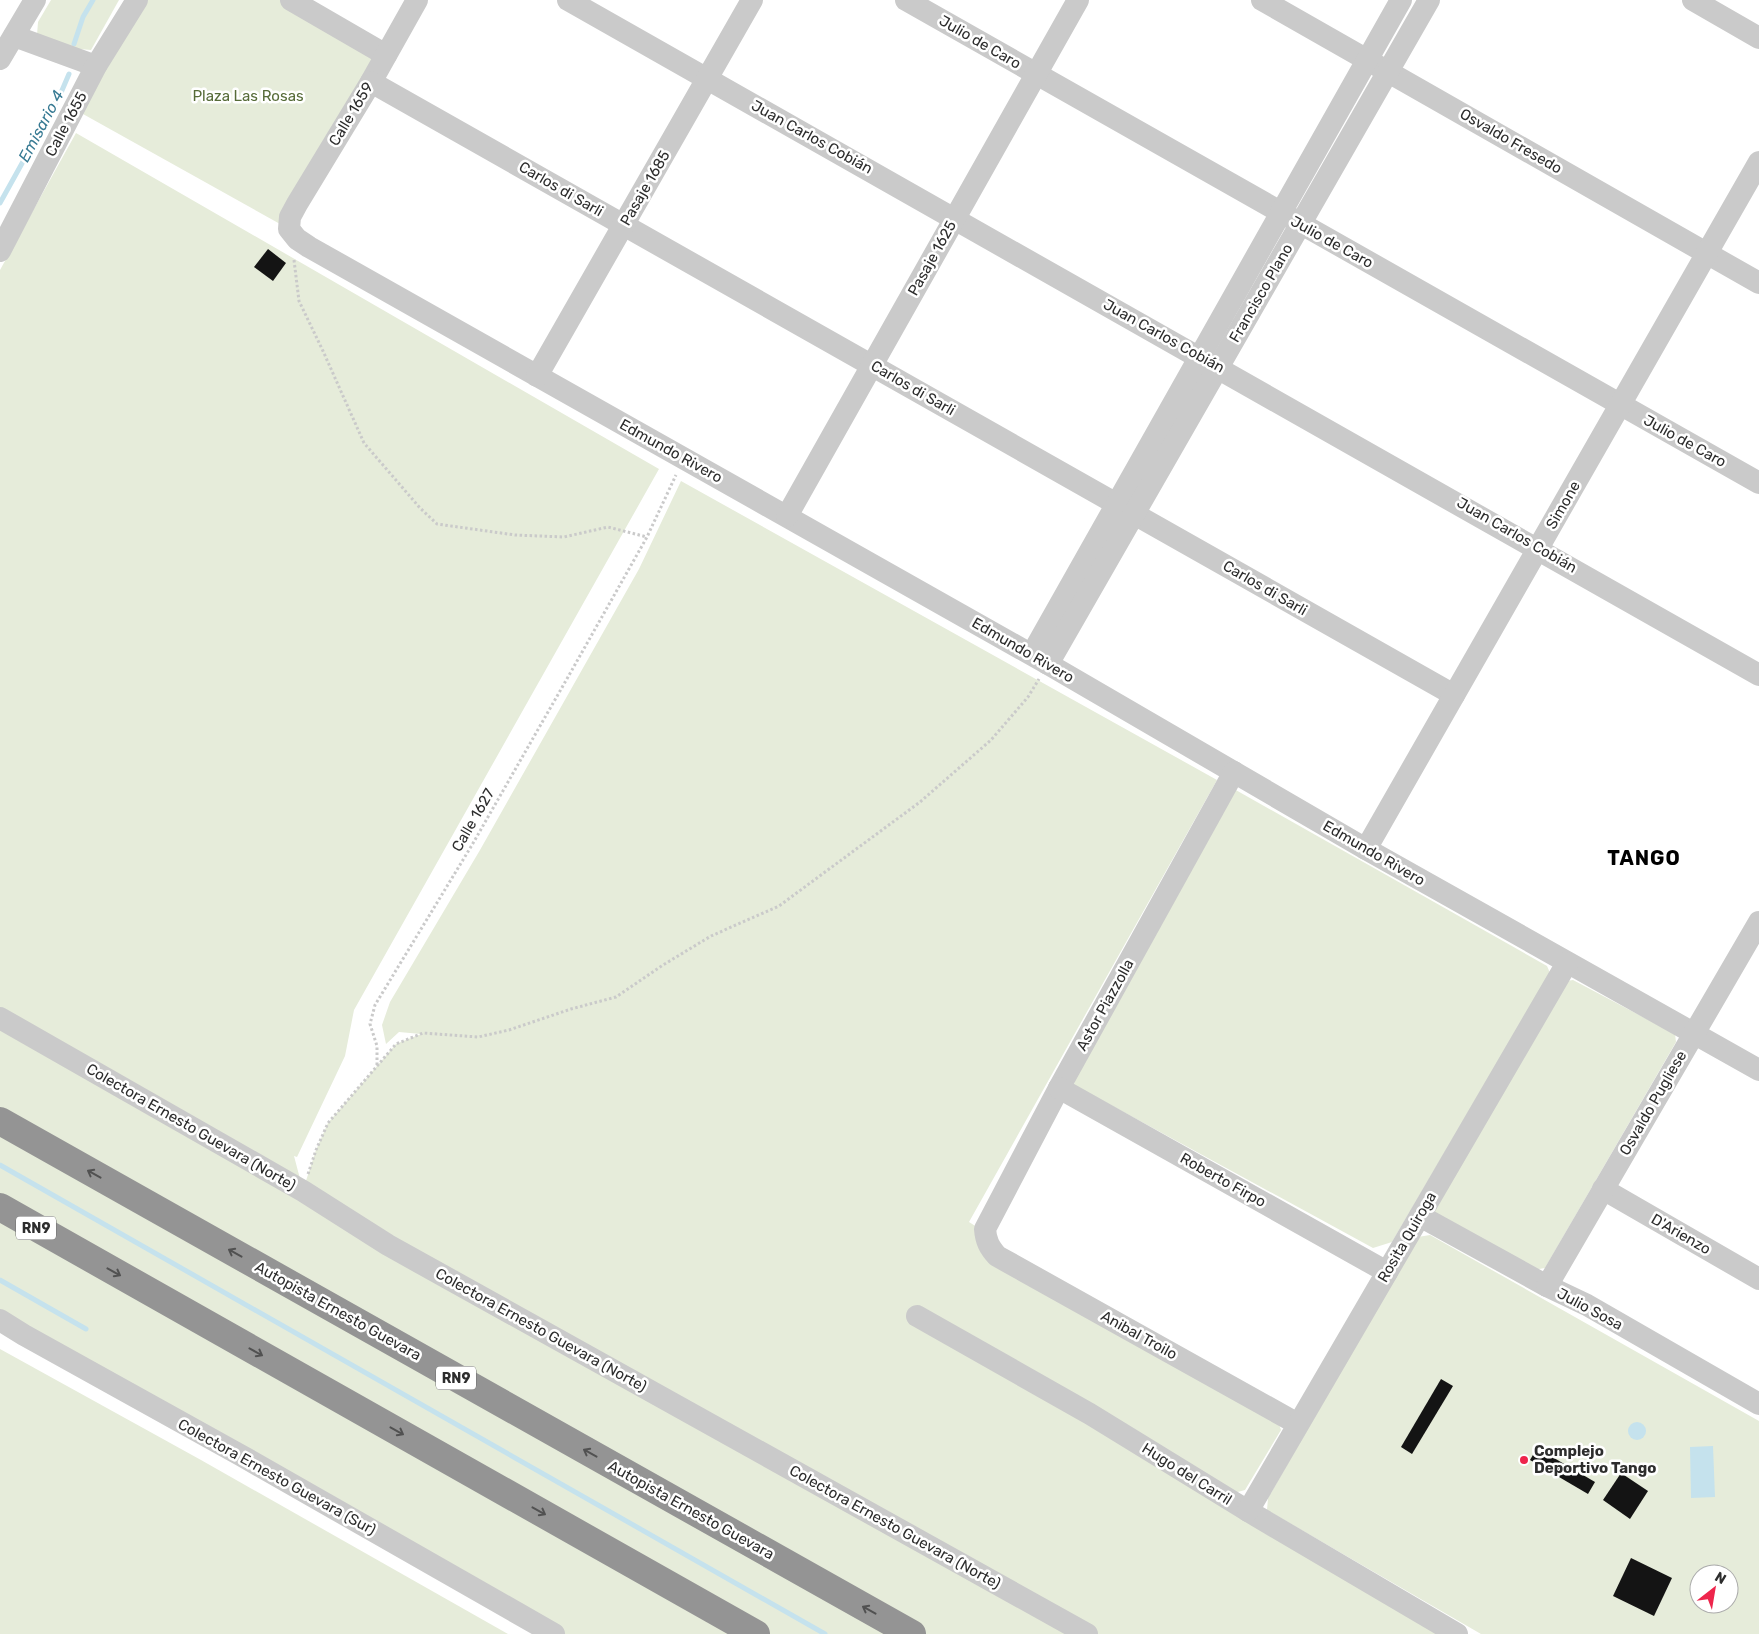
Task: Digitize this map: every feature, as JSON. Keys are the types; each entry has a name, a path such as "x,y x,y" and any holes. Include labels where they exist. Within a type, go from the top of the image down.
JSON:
{"highway":[{"name":"Autopista Ernesto Guevara","path":"0,1121 912,1634"},
{"name":"RN9","path":"0,1207 756,1634"},
{"path":"0,1220 72,1248"}],"street":[{"path":"0,60 35,0"},
{"name":"Calle 1655","path":"0,251 96,66 137,0"},
{"path":"291,0 386,55"},
{"name":"Calle 1659","path":"293,234 290,217 372,82 417,0"},
{"name":"Juan Carlos Cobián","path":"568,0 1210,361 1759,675"},
{"name":"Pasaje 1685","path":"538,376 752,0"},
{"name":"Julio de Caro","path":"906,0 1759,483"},
{"name":"Pasaje 1625","path":"787,516 1078,0"},
{"name":"Osvaldo Fresedo","path":"1262,0 1759,283"},
{"name":"Francisco Plano","path":"1210,361 1281,213 1401,0"},
{"name":"Francisco Plano","path":"1040,659 1210,361 1300,224 1429,0"},
{"path":"1693,0 1759,38"},
{"path":"14,36 96,66"},
{"name":"Carlos di Sarli","path":"372,82 1454,695"},
{"name":"Simone","path":"1366,849 1759,162"},
{"name":"Edmundo Rivero","path":"293,234 309,248 1040,659 1366,849 1759,1070"},
{"name":"Astor Piazzolla","path":"986,1241 985,1229 987,1221 1234,772"},
{"name":"Osvaldo Pugliese","path":"1547,1286 1759,922"},
{"name":"Rosita Quiroga","path":"1248,1511 1567,963"},
{"name":"Colectora Ernesto Guevara (Norte)","path":"0,1018 303,1191 396,1250 1087,1634"},
{"name":"Roberto Firpo","path":"1059,1088 1387,1272"},
{"name":"D'Arienzo","path":"1603,1189 1759,1278"},
{"name":"Julio Sosa","path":"1420,1216 1547,1286 1587,1305 1759,1404"},
{"name":"Anibal Troilo","path":"986,1241 997,1256 1298,1424"},
{"name":"Hugo del Carril","path":"917,1316 1090,1414 1248,1511 1457,1634"},
{"name":"Colectora Ernesto Guevara (Sur)","path":"0,1320 554,1634"}],"path":[{"path":"293,234 294,263 299,301 364,442 420,508 438,524 515,535 564,537 608,527 647,537"},
{"name":"Calle 1627","path":"377,1065 377,1046 370,1024 375,1005 472,845 647,537 665,501 673,479 686,460"},
{"path":"303,1191 309,1168 328,1123 396,1044 422,1034 478,1037 509,1030 571,1009 616,997 663,965 711,936 779,906 920,802 991,740 1028,697 1040,659"}],"green space":[{"path":"51,0 119,0 91,50 68,48 37,35 38,22"},
{"name":"Plaza Las Rosas","path":"137,0 291,0 386,55 289,229 74,109"},
{"path":"76,133 659,469 354,1010 345,1056 297,1157 294,1156 303,1190 316,1150 328,1123 396,1044 421,1034 399,1032 386,1044 382,1025 390,1002 480,850 639,569 681,481 1217,780 969,1222 980,1229 980,1243 1278,1421 1281,1430 1245,1490 1234,1493 1457,1634 554,1634 0,1320 0,270"},
{"path":"1234,789 1547,966 1550,973 1392,1242 1373,1248 1074,1085 1075,1072"},
{"path":"1573,980 1675,1034 1676,1042 1545,1268 1533,1270 1433,1213 1567,981"},
{"name":"Complejo Deportivo Tango","path":"1430,1235 1759,1421 1759,1634 1481,1634 1267,1510 1268,1498 1418,1237"},
{"path":"0,1349 201,1460 508,1634 0,1634"}],"water":[{"path":"1637,1422 1643,1425 1646,1431 1643,1437 1637,1440 1631,1437 1628,1431 1631,1425"},
{"path":"1713,1446 1715,1497 1691,1498 1690,1447"}],"building":[{"path":"268,249 286,263 273,281 254,267"},
{"path":"1441,1379 1453,1386 1412,1454 1401,1447"},
{"path":"1537,1448 1595,1482 1588,1494 1530,1460"},
{"path":"1621,1473 1648,1491 1630,1519 1603,1500"},
{"path":"1631,1558 1672,1578 1654,1616 1613,1596"}],"waterway":[{"name":"Emisario 4","path":"74,44 83,17 93,0"},
{"name":"Emisario 4","path":"0,203 60,95 69,74"},
{"path":"0,1165 825,1634"},
{"path":"0,1280 86,1329"}],"place":[{"name":"Complejo Deportivo Tango","path":"1524,1460"}],"district":[{"name":"TANGO","path":"1644,858"}]}
